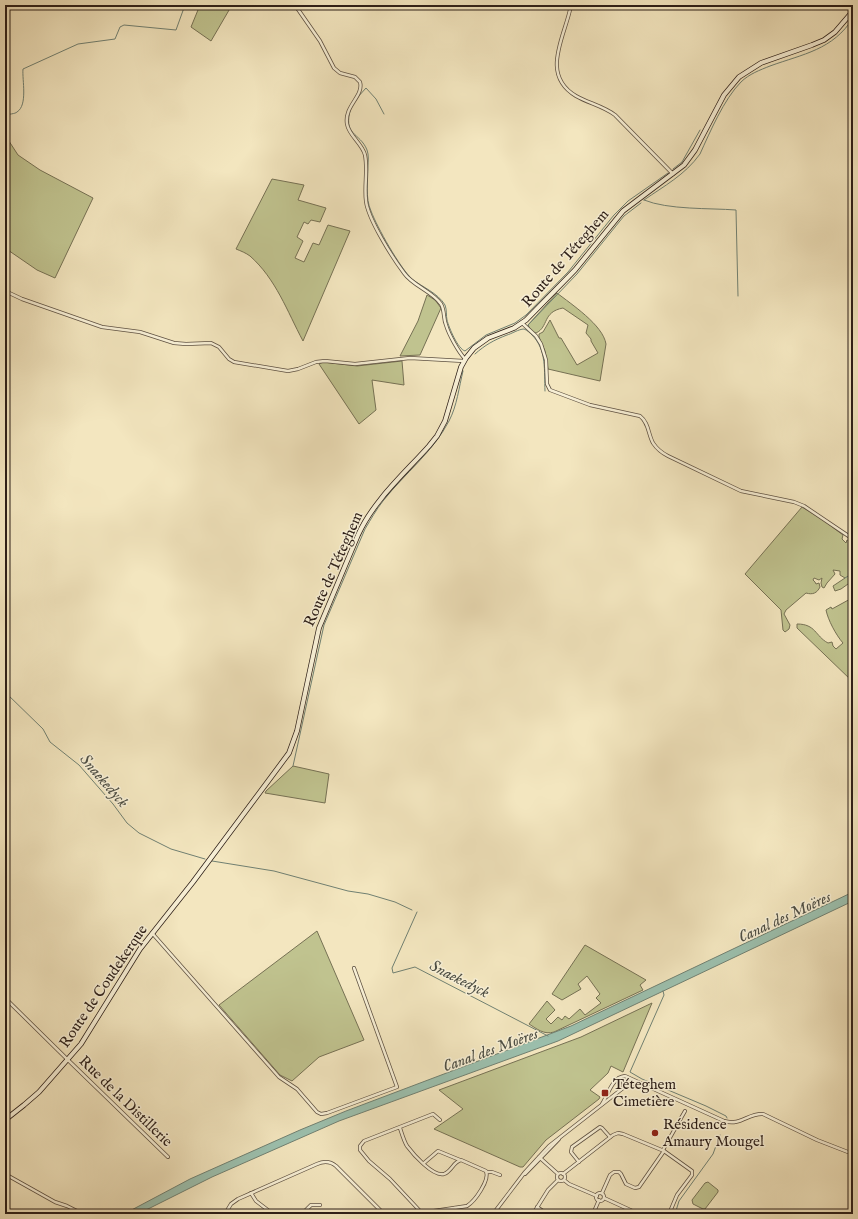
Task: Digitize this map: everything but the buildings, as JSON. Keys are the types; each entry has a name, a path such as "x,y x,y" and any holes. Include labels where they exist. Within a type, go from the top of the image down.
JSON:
{"main road":[{"name":"Route de Téteghem","path":"846,19 853,6"},
{"name":"Route de Téteghem","path":"211,857 290,750 296,734 319,628 358,534 378,503 437,436 447,415 458,374 464,360 474,348 485,339 512,329 522,323 573,272 621,213 684,165 693,153 722,97 736,79 746,71 760,64 809,47 824,40 835,32 853,10"},
{"name":"Route de Coudekerque","path":"5,1120 30,1100 68,1060 87,1036 134,957 211,857"}],"street":[{"path":"295,5 320,41 334,68 340,73 355,77 360,82 360,91 349,107 346,122 349,130 362,147 365,155 366,198 369,213 380,234 407,277 440,304 443,310 446,326 464,360"},
{"path":"571,5 561,37 556,60 563,84 574,94 606,109 615,115 673,174"},
{"path":"5,291 22,299 92,325 140,332 174,343 211,343 219,347 229,359 234,362 282,370 295,370 325,361 355,364 410,358 464,360"},
{"path":"522,323 536,336 542,346 546,360 547,384 550,390 592,405 638,416 646,422 654,444 668,456 739,490 804,506 853,539"},
{"path":"152,933 278,1077 296,1089 317,1112 321,1114 398,1087 354,968"},
{"name":"Rue de la Distillerie","path":"5,998 168,1157"},
{"path":"602,1104 614,1081 625,1076 724,1120 736,1122 754,1115 763,1114 819,1141 853,1154"},
{"path":"618,1078 624,1082 623,1088"},
{"path":"493,1214 520,1178 549,1146 623,1088 631,1083 641,1083"},
{"path":"597,1196 599,1193 602,1193 610,1175 614,1172 619,1172 622,1174 626,1184 639,1188 663,1150 684,1111"},
{"path":"440,1120 431,1114 400,1128 364,1141 360,1146 360,1151 392,1181 418,1210 425,1212 467,1206 471,1204 483,1186 488,1176 487,1172"},
{"path":"579,1162 572,1153 572,1147 600,1127 603,1128 610,1137"},
{"path":"400,1128 407,1146 432,1172 440,1174 448,1172 456,1162 460,1160"},
{"path":"540,1157 558,1174 563,1174 610,1137 615,1134 622,1133 663,1150 679,1160 693,1172 676,1198 669,1214"},
{"path":"424,1163 438,1151 487,1172 500,1175"},
{"path":"225,1214 234,1202 251,1193 319,1163 328,1162 336,1166 384,1214"},
{"path":"5,1174 55,1202 81,1213"},
{"path":"558,1174 558,1180"},
{"path":"563,1174 565,1177 564,1180"},
{"path":"533,1214 548,1190 558,1180 564,1180 569,1184 597,1196 599,1200"},
{"path":"251,1193 256,1201 273,1214"},
{"path":"602,1193 604,1198 639,1214"},
{"path":"593,1214 599,1200 604,1198"},
{"path":"302,1214 312,1205 320,1205"},
{"path":"537,1207 547,1214"},
{"path":"454,1208 455,1214"},
{"path":"378,1214 381,1211"}],"green space":[{"path":"200,5 232,5 211,41 191,27"},
{"path":"5,135 18,155 40,170 93,198 55,278 37,270 5,248"},
{"path":"272,179 304,185 298,200 326,208 320,222 311,220 308,224 304,222 297,237 303,241 295,258 304,262 313,243 319,245 328,225 350,231 303,341 274,285 267,275 250,256 236,249"},
{"path":"557,293 593,322 604,337 606,344 600,381 548,369 545,351 539,334 543,332 550,320 559,338 561,338 577,365 598,353 591,339 586,333 588,325 563,308 552,313 543,327 536,333 531,331 528,325"},
{"path":"427,295 435,300 441,308 420,355 400,356 418,321"},
{"path":"402,361 404,385 372,380 376,410 359,424 319,364 323,362 357,366"},
{"path":"802,507 843,535 842,539 846,543 847,540 853,544 853,586 848,584 835,591 833,586 845,578 840,575 840,571 833,570 835,574 824,588 822,587 821,583 822,578 819,580 814,578 813,580 816,584 819,583 820,587 818,591 811,594 806,593 786,610 784,614 790,625 789,629 785,632 783,630 781,610 745,574"},
{"path":"852,598 852,681 797,628 797,624 812,628 828,643 832,642 836,649 843,643 833,627 826,610 831,607 832,609"},
{"path":"293,766 329,774 325,803 265,793"},
{"path":"317,931 364,1040 319,1057 292,1081 280,1075 219,1005"},
{"path":"585,945 646,980 640,985 643,990 554,1032 547,1033 538,1030 529,1024 547,1001 555,1010 546,1019 551,1024 558,1017 562,1020 565,1016 569,1019 580,1009 585,1015 601,1003 596,998 600,994 587,976 578,984 581,989 562,1000 552,994"},
{"path":"652,1003 623,1072 611,1066 608,1073 590,1090 600,1097 599,1099 546,1140 523,1167 434,1129 463,1109 439,1090 581,1037"},
{"path":"708,1182 718,1190 718,1192 705,1209 703,1209 693,1204 692,1200 705,1183"}],"shaded area":[{"path":"853,892 853,901 558,1041 339,1121 212,1177 138,1214 124,1214 190,1179 300,1130 346,1111 571,1026"}],"waterway":[{"path":"5,115 16,113 22,104 24,92 23,69 78,44 115,39 120,27 124,25 176,30 185,5"},
{"path":"644,200 674,180 688,168 700,154 723,106 744,79 762,69 816,50 827,44 845,29 853,18"},
{"path":"357,98 366,88 376,99 384,114"},
{"path":"351,108 349,117 350,129 364,144 368,152 367,195 369,206 374,218 383,237 407,274 412,279 430,290 445,305 447,320 452,333 462,349 465,351 486,335 515,323 526,315 568,272 614,215 628,201 668,173"},
{"path":"673,169 682,162 700,130"},
{"path":"644,200 665,206 736,210 738,296"},
{"path":"529,328 528,325 577,274 624,216 641,203"},
{"path":"475,354 486,345 525,329 537,341 540,347 544,361 545,391"},
{"path":"293,766 324,625 365,529 383,501 427,453 449,421 458,396 463,371"},
{"path":"845,578 853,573"},
{"name":"Snaekedyck","path":"5,692 43,729 50,742 79,765 113,804 127,823 139,833 171,849 205,859"},
{"name":"Snaekedyck","path":"212,861 274,871 348,891 368,894 395,902 412,910"},
{"name":"Snaekedyck","path":"417,912 392,968 393,973 415,967 548,1036"},
{"name":"Snaekedyck","path":"663,991 664,995 630,1072 642,1079 706,1106 726,1116 727,1118"},
{"name":"Snaekedyck","path":"675,1214 679,1201 713,1154 720,1135"}],"place":[{"name":"Téteghem Cimetière","path":"605,1093"},
{"name":"Résidence Amaury Mougel","path":"655,1133"}],"water label":[{"name":"Canal des Moëres","path":"784,916"},
{"name":"Canal des Moëres","path":"490,1049"}]}
